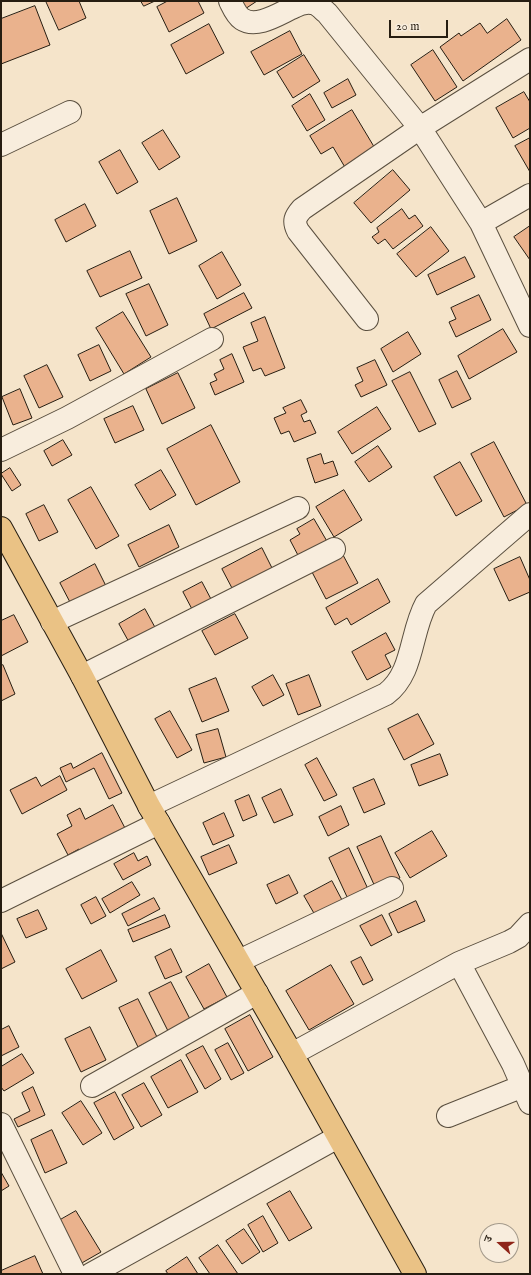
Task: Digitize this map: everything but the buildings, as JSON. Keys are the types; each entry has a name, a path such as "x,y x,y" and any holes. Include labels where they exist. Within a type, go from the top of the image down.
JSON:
{"main road":[{"path":"1,528 82,676 154,815 292,1054 415,1274"}],"street":[{"path":"230,1 236,13 242,19 249,22 261,21 302,3 311,3 319,6 327,13 420,128 481,223 530,326"},
{"path":"367,320 298,231 295,224 296,215 302,208 420,128 530,59"},
{"path":"1,145 70,112"},
{"path":"481,223 530,195"},
{"path":"1,450 67,418 212,339"},
{"path":"52,622 298,508"},
{"path":"1,901 154,815 394,689 405,669 420,614 426,604 530,514"},
{"path":"82,676 334,549"},
{"path":"239,961 392,888"},
{"path":"292,1054 459,963 509,942 518,937 530,924"},
{"path":"448,1116 526,1095 522,1060 459,963"},
{"path":"92,1086 257,993"},
{"path":"1,1124 74,1274"},
{"path":"91,1274 338,1137"}]}
